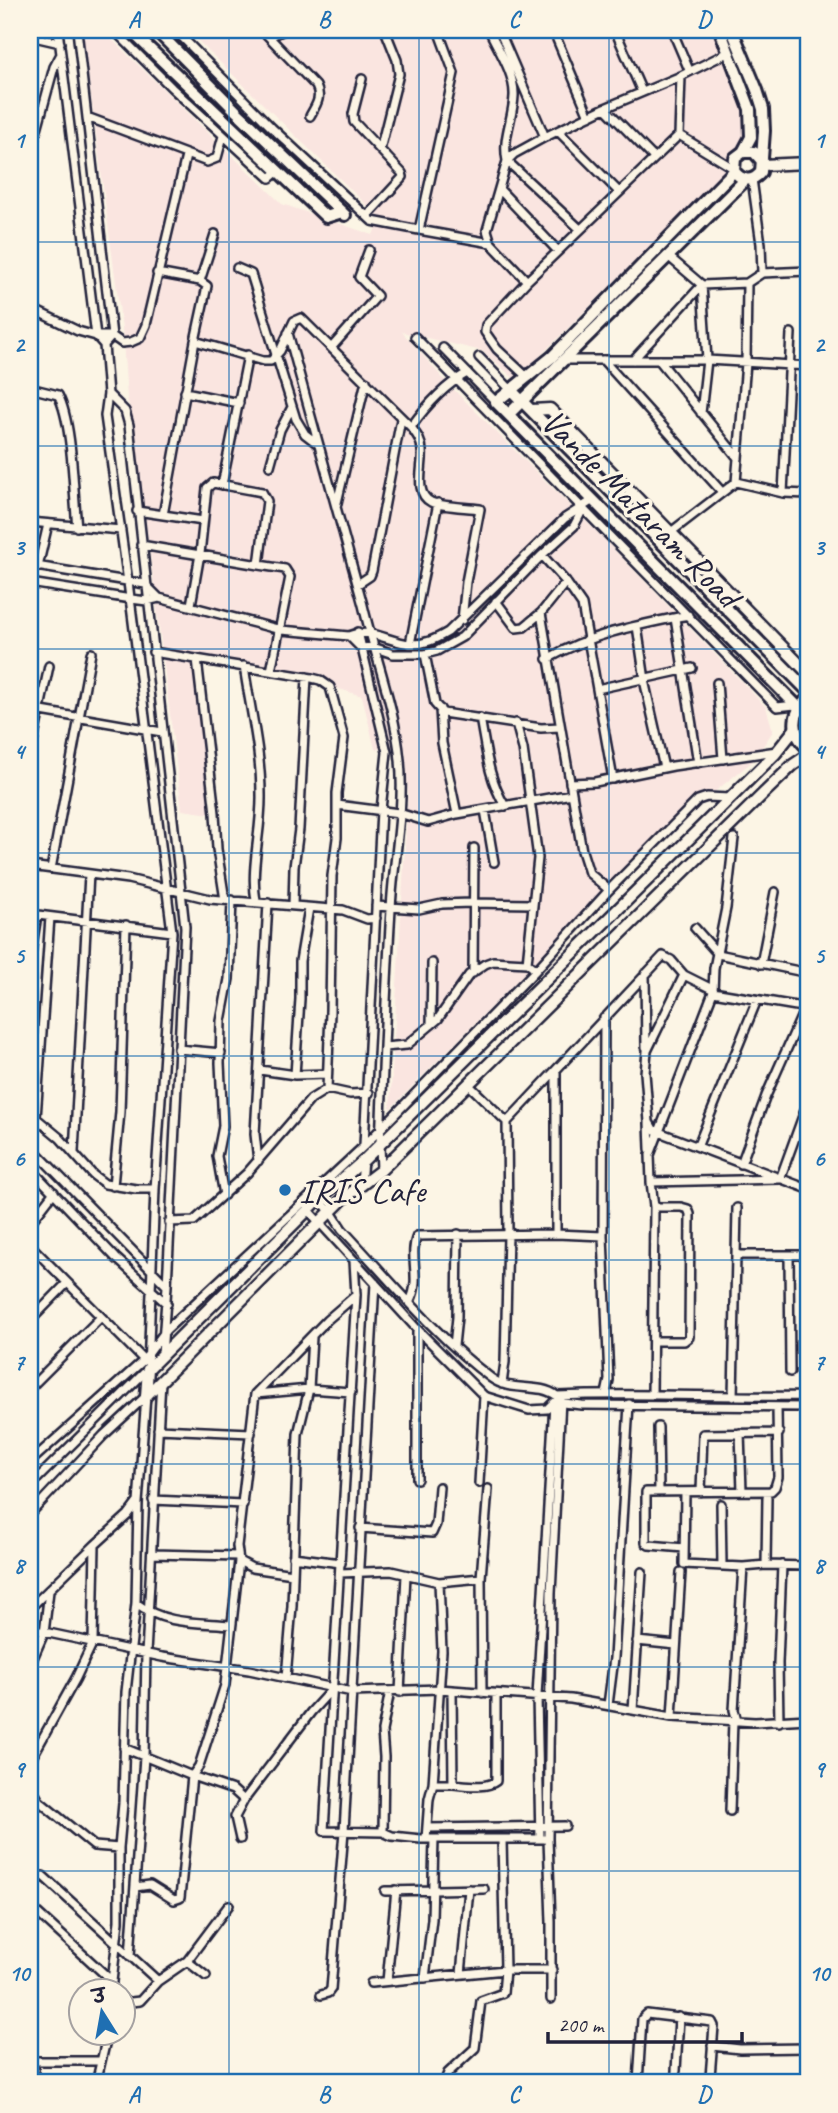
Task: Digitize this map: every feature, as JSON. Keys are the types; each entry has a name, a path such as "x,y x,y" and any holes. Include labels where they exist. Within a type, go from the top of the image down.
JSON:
{"main road":[{"path":"130,30 326,217 343,214"},
{"path":"156,30 343,214"},
{"path":"496,402 552,357 733,169 735,158 743,152 751,137 750,109 720,30"},
{"path":"509,414 668,256 748,180 757,176 764,131 763,109 732,30"},
{"path":"743,152 754,152 761,162"},
{"path":"733,169 748,180"},
{"name":"Vande Mataram Road","path":"511,390 808,691"},
{"name":"Vande Mataram Road","path":"496,402 797,706"},
{"path":"808,699 797,706 795,722 795,729 802,743 808,748"}],"street":[{"path":"58,30 96,336 104,345 108,394 105,416 131,599 172,932 138,1503 136,1603 126,1692 118,1921 112,1976"},
{"path":"77,30 112,336 104,345"},
{"path":"114,30 270,178 277,172"},
{"path":"175,30 272,128 367,216 378,223 491,243"},
{"path":"262,30 316,86 319,100 310,116"},
{"path":"269,37 284,30"},
{"path":"380,150 399,74 397,60 385,30"},
{"path":"419,230 454,74 438,30"},
{"path":"489,30 513,83 514,97 504,148 506,161 487,230 491,243 527,281"},
{"path":"499,30 545,137"},
{"path":"553,30 589,116"},
{"path":"615,30 642,92"},
{"path":"672,30 689,70"},
{"path":"30,36 60,43"},
{"path":"506,161 545,137 729,52"},
{"path":"62,57 80,57"},
{"path":"30,155 33,133 54,67 62,57"},
{"path":"527,377 497,349 485,332 486,324 619,191 680,135 681,76"},
{"path":"362,79 353,114 354,122 403,177 367,216"},
{"path":"605,108 654,158"},
{"path":"87,117 208,162 217,158 223,136"},
{"path":"559,132 619,191"},
{"path":"680,135 733,169"},
{"path":"30,308 78,331 96,336 112,336 122,342 131,342 144,334 186,156"},
{"path":"506,161 580,229"},
{"path":"761,162 808,163"},
{"path":"748,180 761,244 762,273"},
{"path":"499,189 558,251"},
{"path":"343,214 358,207"},
{"path":"200,281 215,234"},
{"path":"332,347 377,296 359,277 369,250"},
{"path":"668,256 702,285 747,283 762,273 808,271"},
{"path":"237,268 251,274 300,428 318,444"},
{"path":"157,273 200,281 208,290 195,341 163,515"},
{"path":"736,482 746,363 747,283"},
{"path":"633,360 702,285"},
{"path":"701,412 707,360 702,285"},
{"path":"195,341 271,360 277,356 294,321 300,318 411,426 422,449 421,490 430,502 480,509 466,582 462,620"},
{"path":"783,493 791,332"},
{"path":"288,333 373,647 381,666 401,764 380,1128 381,1170"},
{"path":"415,337 777,707 797,706"},
{"name":"Vande Mataram Road","path":"443,348 496,402"},
{"path":"222,485 248,355"},
{"name":"Vande Mataram Road","path":"479,357 511,390"},
{"path":"565,360 707,360 808,366"},
{"path":"603,360 722,492"},
{"path":"659,360 738,458"},
{"path":"411,426 426,406 467,373"},
{"path":"336,508 366,381"},
{"path":"30,388 58,395 63,404 76,527"},
{"path":"186,392 239,403"},
{"path":"108,394 125,411 129,425 185,927 166,1330 153,1500 144,1757 130,1956"},
{"path":"270,466 279,430 292,407"},
{"path":"532,410 550,409 808,673"},
{"path":"358,584 370,576 372,571 401,419"},
{"path":"661,542 736,482 783,493 808,494"},
{"path":"191,605 207,488 213,483 262,492 265,495 267,501 258,565"},
{"path":"30,583 147,601 159,598 281,630 349,636 358,632 411,644 435,640 462,620 565,518 583,509 593,500"},
{"path":"411,644 438,503"},
{"path":"349,636 361,648 373,647 393,654 425,654 438,651 462,637 573,526 583,509"},
{"path":"137,511 203,521"},
{"path":"30,522 121,530"},
{"path":"48,524 34,566 145,584 159,598"},
{"path":"141,545 285,569 290,577 271,671"},
{"path":"542,555 582,605 613,779"},
{"path":"496,601 516,628 524,627 541,612 566,582"},
{"path":"541,612 582,851 589,873 609,890"},
{"path":"547,659 569,647 614,630 688,615"},
{"path":"675,618 681,670 698,763"},
{"path":"637,626 645,680 664,768"},
{"path":"358,632 387,752 376,906 369,1093 361,1184"},
{"path":"153,652 307,677 320,680 330,687 344,738 332,876 327,1089"},
{"path":"51,869 91,653"},
{"path":"425,654 435,704 443,713 541,727 560,727"},
{"path":"197,659 217,849 228,900 230,965 221,1021 220,1053 223,1126 216,1156 224,1195"},
{"path":"30,757 49,666"},
{"path":"244,666 261,774 261,814 253,885 256,901"},
{"path":"597,690 692,668"},
{"path":"293,906 307,677"},
{"path":"717,683 723,759"},
{"path":"30,709 162,732"},
{"path":"440,709 442,743 457,814"},
{"path":"480,718 488,768 495,789 505,806"},
{"path":"516,723 523,749 538,858 531,904 527,963"},
{"path":"30,1462 146,1365 162,1356 319,1199 380,1145 778,751 795,729"},
{"path":"570,783 613,779 664,768 778,751"},
{"path":"30,1514 104,1435 331,1212 361,1184 381,1170 793,765 808,755"},
{"path":"337,805 382,810 428,821 572,794"},
{"path":"149,1353 166,1330 364,1146 537,970 609,890 698,800 707,797 730,798"},
{"path":"485,810 494,862"},
{"path":"650,1155 713,991 734,838"},
{"path":"472,972 474,848"},
{"path":"30,866 128,879 182,894 343,910 367,919 376,918"},
{"path":"74,1152 89,874"},
{"path":"761,964 775,892"},
{"path":"258,1161 255,1134 268,903"},
{"path":"376,906 419,909 442,904 531,904"},
{"path":"295,1075 300,961 309,908"},
{"path":"30,959 34,914 172,932"},
{"path":"51,917 33,1115 105,1184 155,1189"},
{"path":"114,1186 120,1112 125,925"},
{"path":"695,928 718,954 808,973"},
{"path":"502,1384 509,1234 507,1122 645,974 666,956 684,975 713,991 806,1008 766,1096 741,1164"},
{"path":"384,1047 407,1045 438,1019 472,972 493,961 527,963 537,970"},
{"path":"430,1025 432,963"},
{"path":"645,974 645,1073 654,1207 652,1395"},
{"path":"646,1051 684,975"},
{"path":"698,1145 757,1000"},
{"path":"604,1017 603,1236 609,1380 606,1394"},
{"path":"178,1049 220,1053"},
{"path":"260,1070 295,1075 327,1074"},
{"path":"556,1070 556,1234"},
{"path":"468,1084 507,1122"},
{"path":"169,1222 194,1222 258,1161 310,1099 327,1089 350,1094 369,1093"},
{"path":"780,1179 808,1102"},
{"path":"649,1122 653,1129 659,1132 808,1189"},
{"path":"30,1146 167,1286"},
{"path":"30,1168 116,1258 167,1304"},
{"path":"651,1182 780,1179"},
{"path":"30,1223 54,1192"},
{"path":"319,1199 342,1229 454,1346 491,1379 502,1384 514,1388 549,1390 558,1399 629,1404 808,1407"},
{"path":"653,1341 684,1341 689,1337 690,1255 688,1209 681,1206 654,1207"},
{"path":"733,1397 737,1208"},
{"path":"308,1210 417,1329 484,1396 529,1410 547,1409 558,1399 606,1394 808,1396"},
{"path":"410,1301 416,1287 415,1238 421,1234 603,1236"},
{"path":"454,1346 458,1234"},
{"path":"30,1245 146,1365"},
{"path":"737,1255 808,1255"},
{"path":"789,1255 790,1372"},
{"path":"354,1261 356,1295 351,1392 324,1831 383,1832 392,1836 430,1839 544,1839"},
{"path":"30,1321 67,1283"},
{"path":"321,1995 331,1989 344,1831 374,1283"},
{"path":"135,1887 150,1885 174,1900 180,1898 192,1776 199,1766 225,1685 237,1546 255,1394 356,1295"},
{"path":"30,1388 102,1317"},
{"path":"416,1479 417,1329"},
{"path":"286,1678 298,1434 309,1389 312,1336"},
{"path":"30,1477 37,1479 146,1365"},
{"path":"255,1394 309,1389 351,1392"},
{"path":"479,1483 484,1396"},
{"path":"551,1999 552,1970 537,1769 537,1696 558,1399"},
{"path":"544,1839 549,1826 547,1749 558,1399"},
{"path":"608,1705 614,1658 629,1404"},
{"path":"684,1548 649,1545 644,1540 646,1492 771,1491 778,1477 777,1407"},
{"path":"658,1427 659,1492"},
{"path":"159,1429 251,1433"},
{"path":"740,1433 742,1491"},
{"path":"701,1492 703,1434 779,1433"},
{"path":"360,1528 432,1533 436,1524 439,1487"},
{"path":"482,1693 481,1578 488,1489"},
{"path":"685,1492 684,1564 808,1566"},
{"path":"766,1565 767,1497"},
{"path":"153,1500 243,1504"},
{"path":"30,1608 138,1503"},
{"path":"721,1504 722,1565"},
{"path":"30,1761 93,1642 95,1545"},
{"path":"152,1554 238,1558 252,1568 293,1574"},
{"path":"293,1557 341,1563"},
{"path":"779,1721 778,1663 782,1565"},
{"path":"730,1811 743,1567"},
{"path":"340,1573 391,1571 439,1582 481,1578"},
{"path":"632,1710 642,1572"},
{"path":"672,1717 681,1573"},
{"path":"400,1692 406,1575"},
{"path":"425,1978 433,1890 427,1828 433,1784 442,1651 439,1582"},
{"path":"30,1665 44,1633 49,1590"},
{"path":"136,1603 150,1614 171,1620 231,1625"},
{"path":"30,1629 146,1654 352,1692 439,1689 537,1696 672,1717 735,1721 808,1719"},
{"path":"637,1641 676,1644"},
{"path":"240,1839 235,1817 244,1800 311,1712 332,1689"},
{"path":"383,1832 382,1731 390,1691"},
{"path":"452,1691 453,1784"},
{"path":"433,1784 491,1785 496,1782 496,1694"},
{"path":"124,1748 233,1790 244,1800"},
{"path":"30,1785 39,1801 94,1846 119,1849"},
{"path":"427,1828 565,1826"},
{"path":"444,2083 455,2066 474,2050 480,2005 484,1999 503,1993 505,1970 502,1840"},
{"path":"43,1876 158,1981"},
{"path":"461,1974 469,1889"},
{"path":"385,1891 484,1889"},
{"path":"387,1981 396,1890"},
{"path":"136,2002 158,1981 187,1961 229,1905"},
{"path":"31,1907 107,1976"},
{"path":"187,1961 205,1976"},
{"path":"370,1983 505,1970 552,1970"},
{"path":"638,2083 643,2016 647,2014 712,2022 710,2077"},
{"path":"676,2071 679,2017"},
{"path":"96,2083 104,2046"},
{"path":"712,2046 740,2049 808,2048"},
{"path":"34,2083 32,2061 100,2061"}],"shaded area":[{"path":"82,30 102,30 282,204 373,235 380,218 187,30 713,30 733,75 746,120 744,146 726,170 516,380 482,351 402,332 449,385 600,535 766,707 773,731 753,761 713,793 699,797 390,1109 408,793 405,749 375,749 362,696 336,688 192,664 211,814 182,810"}],"place":[{"name":"IRIS Cafe","path":"285,1190"}]}
